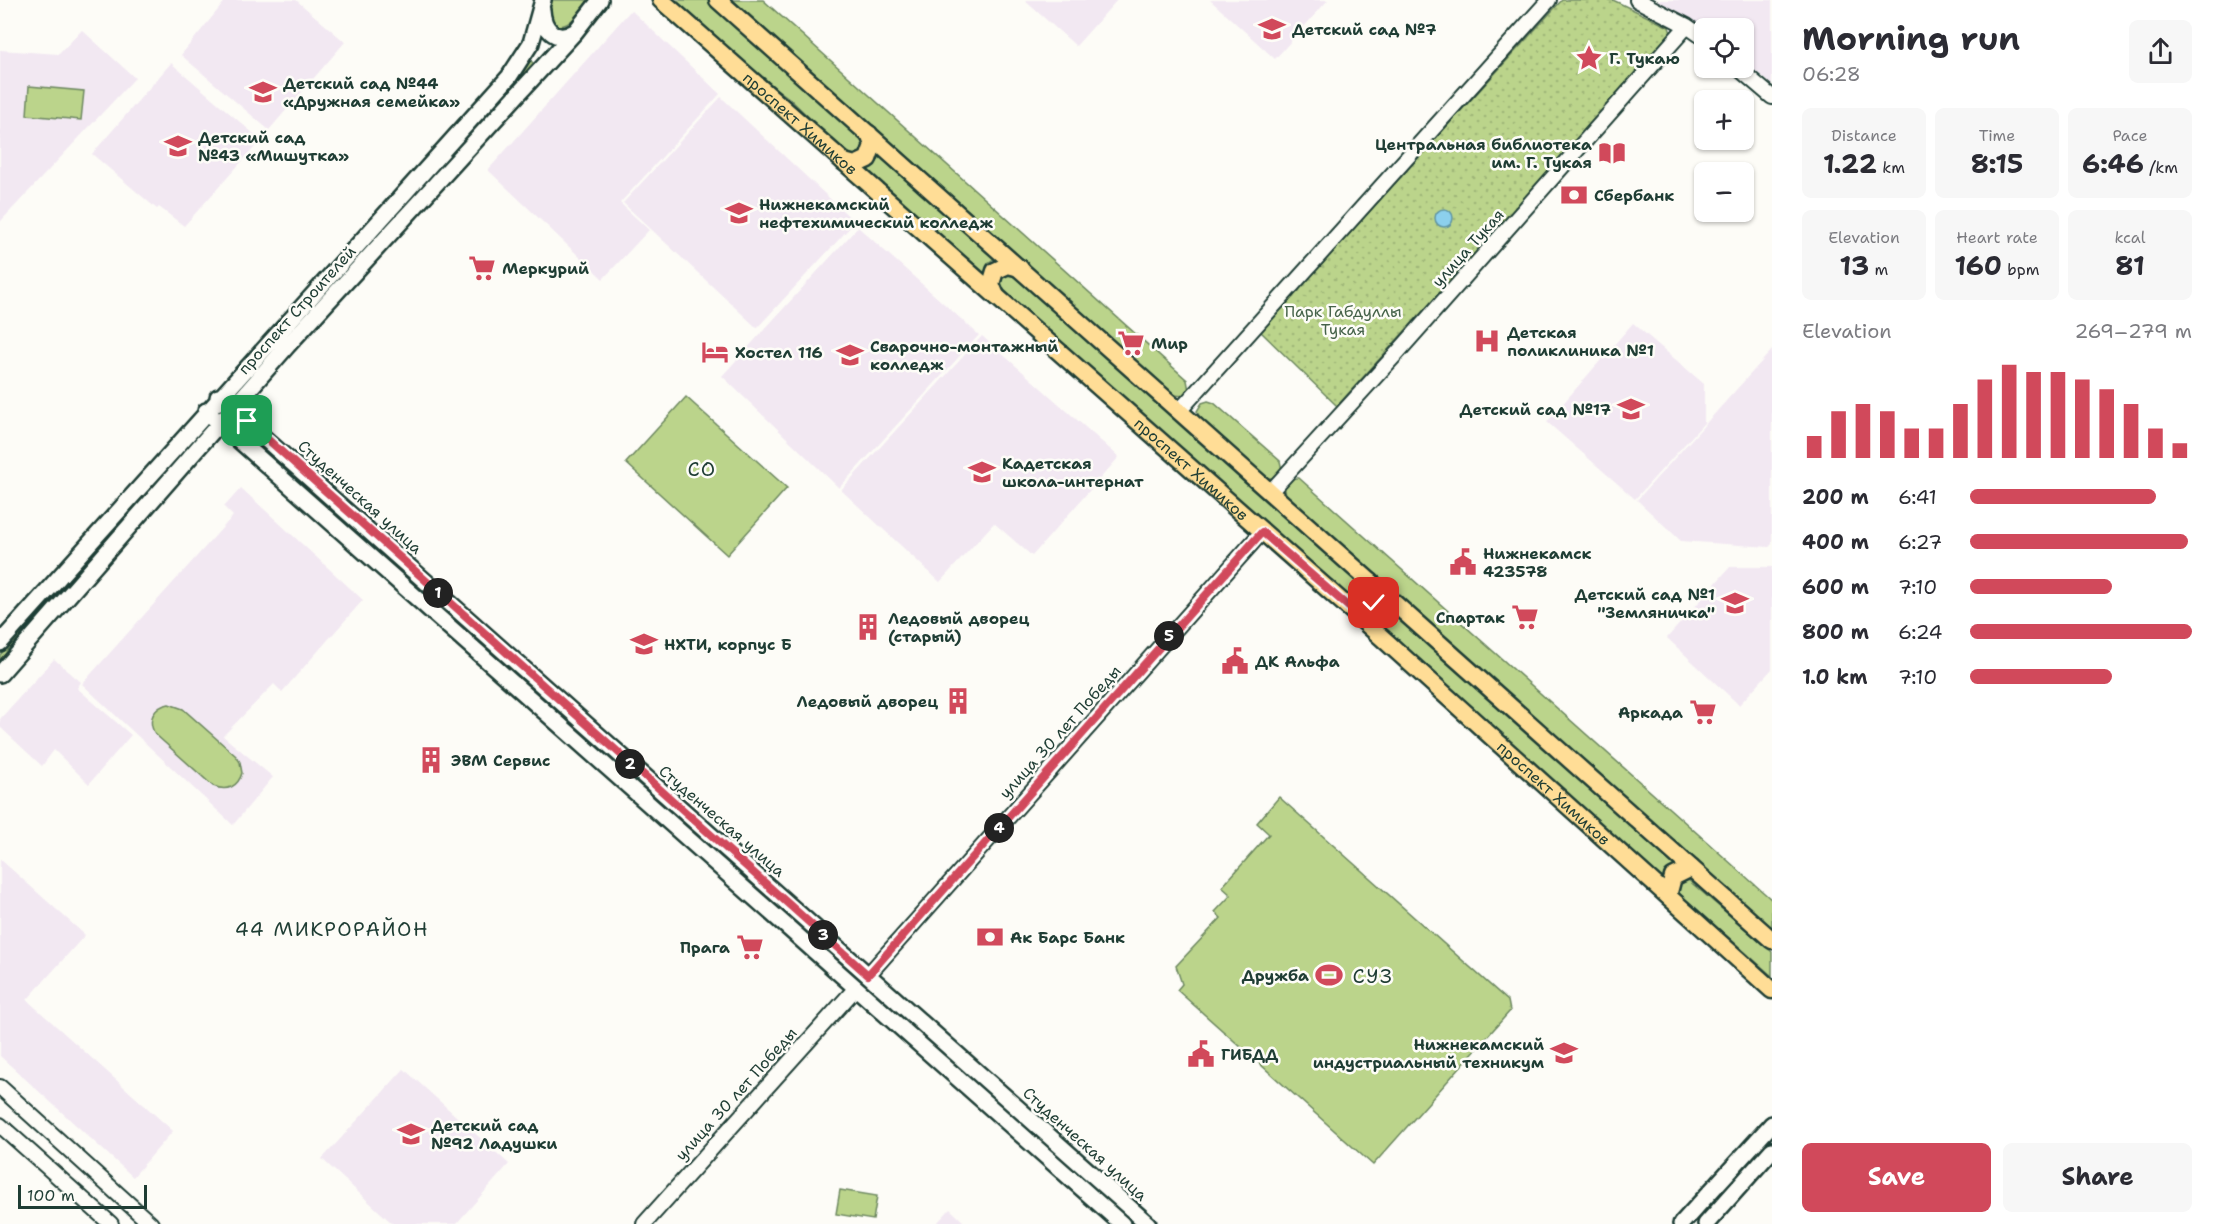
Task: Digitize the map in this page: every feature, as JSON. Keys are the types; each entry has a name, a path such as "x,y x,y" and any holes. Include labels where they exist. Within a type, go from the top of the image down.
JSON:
{"main road":[{"name":"проспект Строителей","path":"0,674 232,409 574,32 600,0"},
{"name":"проспект Химиков","path":"660,0 1348,608 1772,990"},
{"path":"718,0 1772,940"},
{"name":"проспект Строителей","path":"0,643 206,411 482,107 524,57 542,2"},
{"path":"542,2 544,25 551,33 561,37 574,32"},
{"path":"524,57 534,54 540,69"},
{"path":"844,162 855,165 868,159 873,148 869,134"},
{"path":"997,297 991,284 995,271 1008,265 1021,269"},
{"name":"Студенческая улица","path":"219,397 543,688 1148,1224"},
{"name":"Студенческая улица","path":"206,411 1122,1224"},
{"path":"1348,608 1360,612 1372,606 1376,593 1370,581"},
{"path":"534,701 538,699 543,688"},
{"path":"548,713 548,706 557,700"},
{"path":"1668,896 1673,877 1691,868"},
{"name":"улица 30 лет Победы","path":"855,989 868,975"},
{"path":"955,1075 953,1063 959,1059 964,1060"},
{"path":"1681,1224 1772,1124"},
{"path":"1706,1224 1772,1150"},
{"path":"1736,1164 1749,1176"},
{"path":"1075,1181 1081,1184 1087,1181 1089,1175 1086,1169"}],"street":[{"path":"1180,410 1549,0"},
{"path":"1637,0 1694,31"},
{"name":"улица Тукая","path":"1271,491 1398,352 1687,26"},
{"path":"1750,78 1772,97"},
{"name":"улица 30 лет Победы","path":"868,975 1262,532"},
{"name":"улица 30 лет Победы","path":"644,1224 855,989"},
{"path":"0,1087 151,1224"},
{"path":"0,1125 111,1224"}],"shaded area":[{"name":"Детский сад №44 «Дружная семейка»","path":"226,0 296,0 345,42 269,130 181,55"},
{"path":"1024,0 1117,0 1076,46"},
{"name":"Детский сад №7","path":"1210,0 1328,0 1275,59"},
{"path":"1653,0 1772,0 1772,85 1754,69 1754,18 1694,18 1694,21"},
{"path":"631,10 720,94 620,203 649,230 603,279 488,170"},
{"path":"82,30 135,78 0,222 0,50 59,54"},
{"name":"Детский сад №43 «Мишутка»","path":"171,63 261,140 184,226 159,207 157,209 92,154"},
{"name":"Нижнекамский нефтехимический колледж","path":"721,97 855,222 757,328 623,203"},
{"name":"Сварочно-монтажный колледж","path":"858,227 979,335 839,488 722,376"},
{"name":"Детский сад №17","path":"1633,323 1704,384 1704,423 1635,499 1547,422"},
{"name":"Кадетская школа-интернат","path":"982,336 1119,457 1032,556 994,523 940,582 841,490"},
{"path":"1772,350 1772,544 1769,547 1681,541 1637,500"},
{"path":"241,488 363,600 282,692 274,684 223,736 273,777 233,825 82,684 233,516 224,507"},
{"name":"Детский сад №1 \"Земляничка\"","path":"1730,567 1772,567 1772,669 1739,705 1667,638"},
{"path":"54,659 81,682 77,688 131,735 89,784 54,750 42,766 0,727 0,719"},
{"path":"0,859 85,935 27,1000 173,1131 133,1177 0,1056"},
{"name":"Детский сад №92 Ладушки","path":"404,1069 509,1164 456,1224 393,1224 322,1159"},
{"path":"950,1209 966,1224 936,1224"}],"green space":[{"path":"550,0 590,0 574,18 559,26 553,25 548,9"},
{"path":"670,0 707,0 860,136 864,144 861,152 853,156 846,153 789,98 756,74"},
{"path":"733,0 763,0 1187,380 1189,391 1184,396 1174,395"},
{"name":"Парк Габдуллы Тукая","path":"1562,0 1613,0 1669,27 1672,36 1337,406 1260,331"},
{"path":"530,60 533,63 242,390 239,387"},
{"path":"29,86 84,91 81,120 27,115"},
{"path":"879,153 995,258 988,263 984,274 889,193 867,168 876,161"},
{"path":"1011,271 1367,590 1364,598 1352,602 1000,291 996,278"},
{"path":"686,397 787,488 727,555 626,463"},
{"path":"1208,401 1214,403 1280,461 1282,470 1276,478 1266,478 1201,421 1197,411 1202,403"},
{"path":"242,427 537,690 533,694 238,431"},
{"path":"201,429 206,433 0,664 0,655"},
{"path":"1299,478 1772,900 1772,931 1288,497 1285,490 1286,484 1291,479"},
{"path":"1382,601 1650,840 1675,867 1663,879 1368,617 1378,611"},
{"path":"169,704 183,709 236,756 242,773 235,785 227,788 213,786 155,734 152,724 153,715 159,708"},
{"path":"558,707 856,972 852,977 553,712"},
{"name":"Дружба","path":"1279,797 1508,1001 1510,1011 1373,1165 1177,990 1182,984 1176,966 1221,918 1215,912 1231,895 1222,887 1269,834 1257,823"},
{"path":"1687,879 1772,952 1772,976 1673,888 1675,884"},
{"path":"874,988 952,1057 948,1062 871,992"},
{"path":"961,1064 1084,1175 1083,1178 1080,1179 956,1069"},
{"path":"840,1190 877,1196 873,1220 836,1214"}],"water":[{"path":"1440,209 1448,209 1453,214 1451,225 1440,227 1435,222 1435,214"}],"place":[{"name":"Детский сад №7","path":"1272,29"},
{"name":"Г. Тукаю","path":"1589,58"},
{"name":"Детский сад №44 «Дружная семейка»","path":"263,92"},
{"name":"Детский сад №43 «Мишутка»","path":"178,146"},
{"name":"Центральная библиотека им. Г. Тукая","path":"1612,153"},
{"name":"Сбербанк","path":"1574,195"},
{"name":"Нижнекамский нефтехимический колледж","path":"739,213"},
{"name":"Меркурий","path":"482,268"},
{"name":"Детская поликлиника №1","path":"1487,341"},
{"name":"Мир","path":"1131,343"},
{"name":"Хостел 116","path":"715,352"},
{"name":"Сварочно-монтажный колледж","path":"850,355"},
{"name":"Детский сад №17","path":"1631,409"},
{"name":"Кадетская школа-интернат","path":"982,472"},
{"name":"Нижнекамск 423578","path":"1463,562"},
{"name":"Детский сад №1 \"Земляничка\"","path":"1735,603"},
{"name":"Спартак","path":"1525,617"},
{"name":"Ледовый дворец (старый)","path":"868,627"},
{"name":"НХТИ, корпус Б","path":"644,644"},
{"name":"ДК Альфа","path":"1235,661"},
{"name":"Ледовый дворец","path":"958,701"},
{"name":"Аркада","path":"1703,712"},
{"name":"ЭВМ Сервис","path":"431,760"},
{"name":"Ак Барс Банк","path":"990,937"},
{"name":"Прага","path":"750,947"},
{"name":"Дружба","path":"1329,975"},
{"name":"Нижнекамский индустриальный техникум","path":"1564,1053"},
{"name":"ГИБДД","path":"1201,1054"},
{"name":"Детский сад №92 Ладушки","path":"411,1134"}],"district":[{"name":"СО","path":"702,469"},
{"name":"44 МИКРОРАЙОН","path":"332,929"},
{"name":"СУЗ","path":"1373,976"}],"route":[{"path":"247,421 557,700 868,975 1262,532 1351,609 1357,612 1364,611 1374,603"}]}
